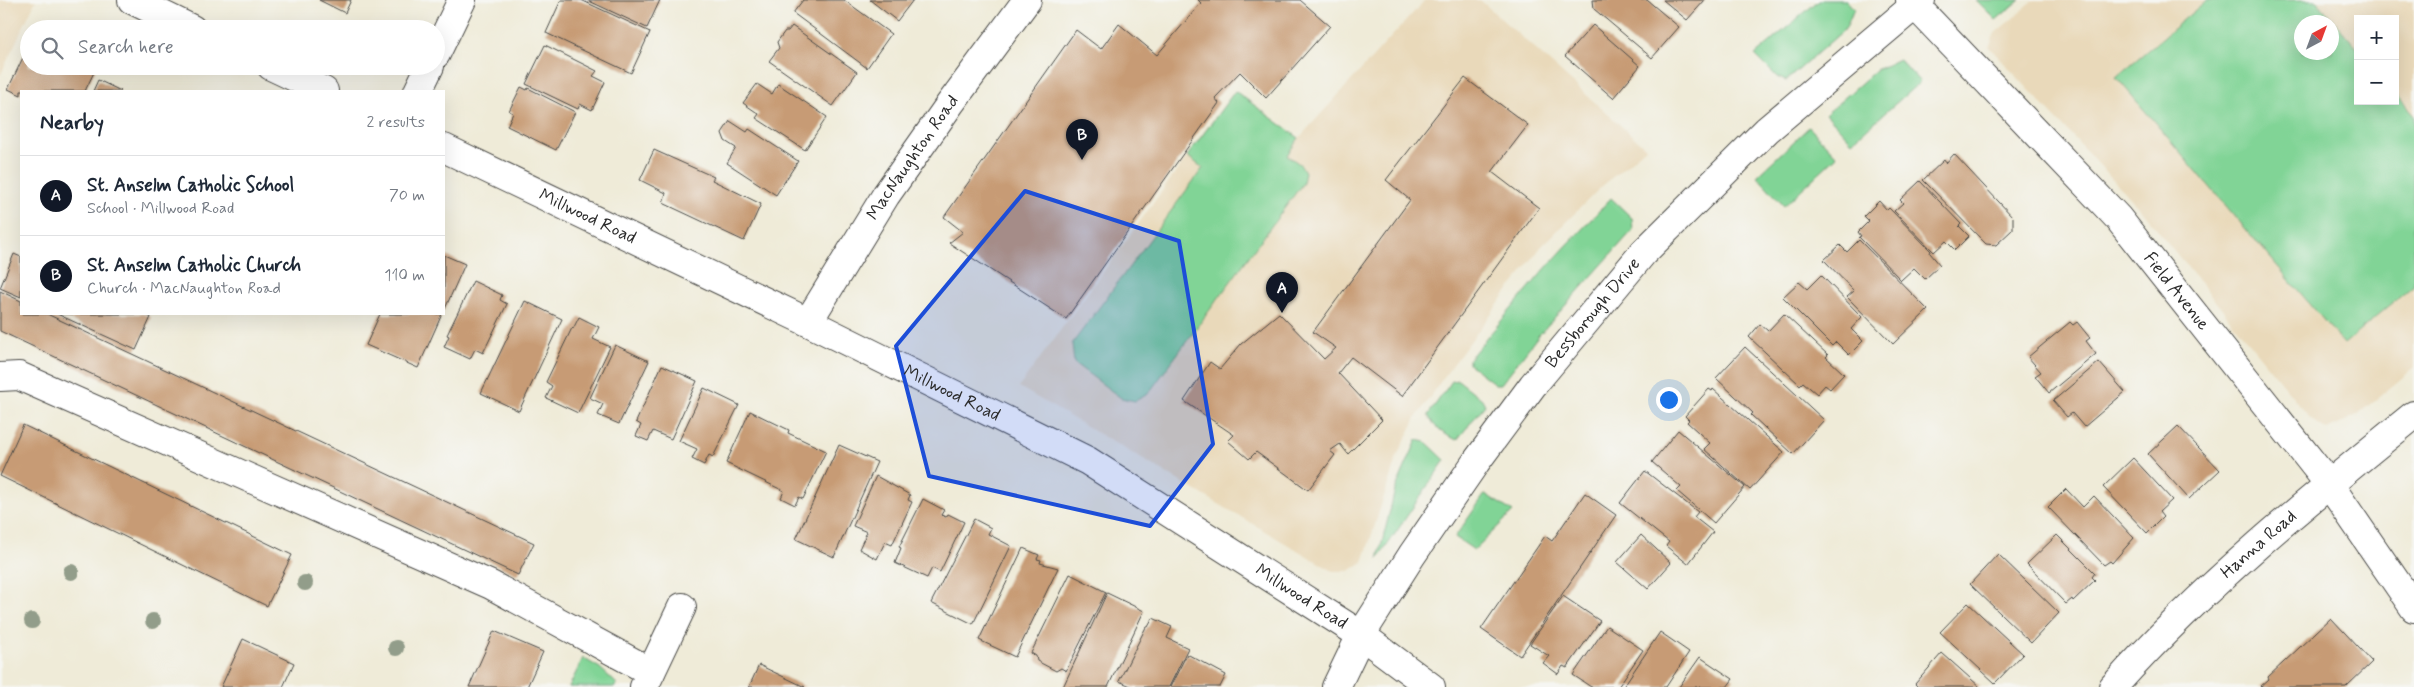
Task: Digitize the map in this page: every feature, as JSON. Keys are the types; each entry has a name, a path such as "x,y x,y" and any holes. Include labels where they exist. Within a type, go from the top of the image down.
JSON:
{"street":[{"path":"132,0 173,20"},
{"path":"445,35 462,0"},
{"name":"MacNaughton Road","path":"808,322 886,195 950,104 1028,0"},
{"name":"Field Avenue","path":"1915,2 2118,218 2329,484 2414,608"},
{"name":"Bessborough Drive","path":"1336,687 1361,635 1412,555 1476,462 1533,385 1643,253 1767,130 1915,2"},
{"path":"290,75 322,90"},
{"path":"418,90 426,75"},
{"name":"Millwood Road","path":"445,148 808,322 1088,461 1361,635 1431,687"},
{"path":"0,377 19,376 491,585 648,680 682,607"},
{"name":"Hanna Road","path":"2113,687 2197,599 2329,484 2414,415"}],"highlighted area":[{"path":"1025,191 1179,241 1213,444 1150,526 929,476 896,346"}],"shaded area":[{"path":"0,0 36,0 27,20 20,20 20,34 0,76"},
{"path":"1425,0 1480,0 1646,148 1600,188 1541,247 1443,378 1416,418 1397,456 1363,562 1349,571 1333,571 1019,387 1235,91 1299,138"},
{"path":"2035,0 2414,0 2414,368 2357,415 2327,430 2310,418 2137,205 1989,47 1995,33"}],"green space":[{"path":"1819,0 1846,0 1854,9 1846,28 1786,81 1777,77 1755,55"},
{"path":"1976,0 2020,0 1996,20"},
{"path":"2207,0 2316,0 2329,15 2294,15 2294,60 2339,60 2339,27 2354,44 2354,105 2399,105 2399,98 2414,115 2414,285 2344,344 2116,77"},
{"path":"1899,59 1920,82 1852,142 1826,114 1876,70"},
{"path":"1235,91 1299,138 1287,155 1301,165 1305,172 1303,183 1148,394 1135,401 1121,398 1074,363 1072,344 1203,168 1187,156"},
{"path":"1809,127 1837,156 1784,206 1757,176"},
{"path":"1611,198 1632,218 1633,230 1538,336 1501,384 1495,384 1469,364 1469,359 1545,269"},
{"path":"1458,380 1482,399 1485,405 1457,440 1440,430 1428,415 1452,381"},
{"path":"1417,440 1426,442 1445,460 1378,559 1395,490"},
{"path":"1485,494 1513,512 1474,550 1455,537"},
{"path":"583,658 600,668 617,684 615,687 569,687"}],"building":[{"path":"319,0 351,0 345,13"},
{"path":"561,0 581,0 650,32 631,73 546,33"},
{"path":"587,0 660,0 647,28"},
{"path":"803,0 844,0 891,34 867,68 793,13"},
{"path":"870,0 913,0 897,21"},
{"path":"1198,0 1300,0 1330,26 1266,98 1240,72 1215,98 1219,103 1066,319 949,243 963,232 944,217 1076,30 1101,49 1119,24 1157,55 1201,3"},
{"path":"1593,0 1647,0 1679,27 1652,58 1594,9"},
{"path":"1663,0 1705,0 1687,20"},
{"path":"1593,25 1640,66 1613,98 1565,56"},
{"path":"792,26 857,72 833,106 769,61 779,48 777,42 785,31 788,31"},
{"path":"545,45 597,71 593,76 605,82 592,110 580,104 578,109 526,84"},
{"path":"20,64 20,75 93,75 85,90 20,90 20,95 8,89"},
{"path":"1465,78 1528,125 1492,172 1539,208 1402,396 1351,357 1338,373 1382,420 1348,454 1340,444 1330,451 1335,455 1308,490 1256,452 1249,459 1228,441 1234,435 1184,401 1210,362 1220,369 1241,344 1279,313 1324,359 1336,348 1313,332 1410,200 1386,180"},
{"path":"98,80 119,90 93,90"},
{"path":"757,84 772,94 778,84 827,117 805,150 756,118 759,114 743,103"},
{"path":"521,87 527,90 528,88 575,112 556,150 507,126 513,113 509,111"},
{"path":"730,121 747,132 749,129 798,161 776,195 727,163 736,148 725,141 722,133"},
{"path":"654,150 714,177 712,180 761,204 744,241 663,203 666,193 640,180"},
{"path":"1954,154 2013,217 2013,229 1996,245 1986,244 1923,180 1944,160 1946,163"},
{"path":"1920,181 1961,224 1959,226 1969,236 1955,250 1946,241 1934,252 1894,211 1903,203 1900,200"},
{"path":"1879,201 1887,210 1889,208 1931,251 1930,253 1940,265 1925,279 1914,268 1901,280 1859,237 1861,236 1858,232 1869,221 1864,216"},
{"path":"1859,240 1928,310 1893,344 1847,297 1854,291 1824,260 1840,245 1847,252"},
{"path":"14,254 20,257 20,297 0,288"},
{"path":"445,255 465,264 445,309"},
{"path":"1821,275 1862,317 1851,329 1863,341 1849,355 1836,342 1832,346 1783,297 1799,282 1807,289"},
{"path":"473,281 502,295 500,300 507,304 483,353 475,349 470,359 444,347 449,336 447,335"},
{"path":"0,291 20,301 20,315 49,315 534,543 518,575 0,331"},
{"path":"525,301 562,319 519,411 481,393"},
{"path":"1784,314 1828,355 1826,357 1844,374 1830,389 1825,385 1817,394 1803,382 1800,385 1749,337 1760,324 1768,331"},
{"path":"59,315 146,315 151,317 136,350"},
{"path":"380,315 442,315 418,368 366,345"},
{"path":"579,317 599,327 593,339 610,347 578,413 546,398 552,386 546,382"},
{"path":"2070,322 2073,325 2077,322 2090,338 2086,341 2096,354 2049,393 2035,376 2041,372 2028,357"},
{"path":"615,345 649,361 619,424 598,415 603,404 590,398"},
{"path":"1745,347 1824,420 1793,454 1751,415 1753,413 1716,378"},
{"path":"2099,362 2125,392 2084,427 2072,413 2067,417 2053,401"},
{"path":"662,365 697,381 671,439 653,431 648,441 636,436 641,425 636,422"},
{"path":"704,388 739,405 713,457 709,455 704,465 692,459 697,449 679,441"},
{"path":"1709,389 1712,391 1713,389 1784,452 1750,490 1704,449 1710,443 1687,422 1689,420 1685,416"},
{"path":"750,411 789,430 788,433 826,451 803,499 799,497 795,505 781,498 784,491 726,463"},
{"path":"23,425 292,555 267,606 0,476"},
{"path":"2178,426 2220,470 2189,499 2148,454"},
{"path":"1678,430 1745,487 1714,523 1677,491 1681,487 1652,462"},
{"path":"839,445 877,462 834,557 796,539"},
{"path":"2133,458 2172,500 2159,512 2163,517 2147,533 2103,487"},
{"path":"1645,471 1698,512 1694,517 1713,532 1688,564 1666,546 1669,542 1620,503"},
{"path":"876,476 910,495 908,500 912,502 892,545 885,542 877,559 859,549 867,532 853,526"},
{"path":"2066,489 2083,507 2094,496 2134,538 2112,563 2110,561 2104,565 2048,507"},
{"path":"1585,493 1616,515 1520,656 1481,629 1545,536 1552,541"},
{"path":"923,499 944,510 941,515 946,517 948,514 964,522 940,572 932,568 927,578 895,563 901,548 899,547"},
{"path":"974,519 991,528 988,534 1011,546 973,624 931,603"},
{"path":"1641,535 1671,563 1648,589 1617,562"},
{"path":"2057,535 2095,573 2092,577 2095,580 2073,601 2072,599 2066,604 2027,564"},
{"path":"1023,548 1039,555 1037,559 1041,560 1040,563 1058,568 1015,657 979,640"},
{"path":"1998,554 2059,613 2031,643 1970,584"},
{"path":"1070,574 1106,592 1066,671 1061,668 1056,671 1037,661 1036,656 1031,653"},
{"path":"1107,593 1144,611 1108,687 1063,687"},
{"path":"1563,596 1600,621 1567,668 1563,666 1558,674 1543,663 1549,656 1530,644"},
{"path":"1968,603 2023,654 1995,683 1940,632"},
{"path":"1153,618 1172,627 1167,638 1188,648 1169,687 1133,687 1119,681 1146,627 1148,627"},
{"path":"2331,618 2372,662 2346,687 2260,687 2269,679 2268,677"},
{"path":"1607,626 1643,650 1618,687 1591,687 1573,675"},
{"path":"494,631 543,652 527,687 469,687"},
{"path":"1660,632 1689,652 1666,687 1623,687"},
{"path":"243,639 294,663 283,687 221,687"},
{"path":"1942,653 1980,687 1918,687 1915,684"},
{"path":"1187,654 1226,675 1220,687 1170,687"},
{"path":"1700,657 1733,679 1727,687 1679,687"},
{"path":"759,665 805,687 749,687"}],"place":[{"name":"St. Anselm Catholic Church","path":"1082,160"},
{"name":"St. Anselm Catholic School","path":"1282,313"}]}
